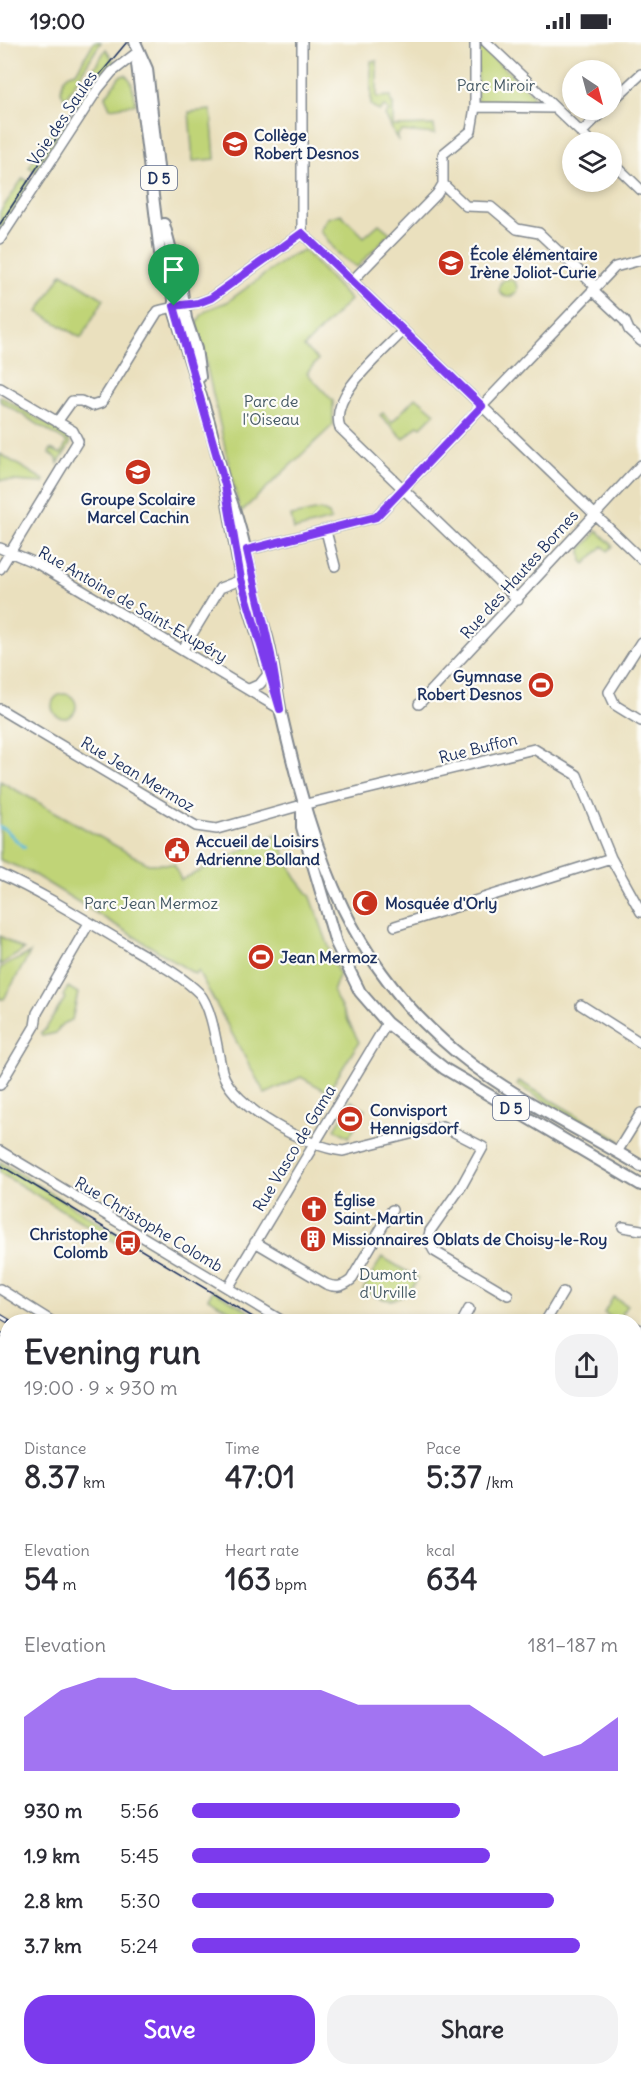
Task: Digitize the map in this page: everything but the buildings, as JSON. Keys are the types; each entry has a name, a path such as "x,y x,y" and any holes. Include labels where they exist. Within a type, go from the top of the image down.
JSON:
{"main road":[{"name":"D 5","path":"137,47 137,64 160,253 196,349 209,422 225,485 236,511 242,552 241,579 280,709"},
{"name":"D 5","path":"242,552 253,576 280,709 303,805 339,906 373,964 421,1022 474,1066 641,1166"},
{"name":"D 5","path":"303,805 302,827 336,943 360,992 387,1023 415,1048 446,1068 641,1185"}],"street":[{"path":"302,42 302,233 402,332 641,559"},
{"path":"352,281 443,184 443,154 471,131 475,107 476,42"},
{"path":"486,42 579,132"},
{"name":"Voie des Saules","path":"0,239 98,89 137,47"},
{"path":"622,92 641,74"},
{"path":"475,107 554,108"},
{"path":"581,132 594,120"},
{"path":"622,172 641,190"},
{"path":"443,184 466,206 491,207 517,229 539,233 625,321 629,330 641,341"},
{"path":"57,422 72,401 81,401 92,406 101,403 158,311 178,305 198,303 219,293 302,233"},
{"path":"242,552 371,520 615,267 641,260"},
{"path":"402,332 351,386 338,407 339,428 518,600"},
{"path":"0,388 75,433 77,444 0,569"},
{"name":"Rue des Hautes Bornes","path":"419,704 641,465"},
{"path":"326,531 335,566"},
{"name":"Rue Antoine de Saint-Exupéry","path":"0,548 38,564 280,709"},
{"path":"183,649 220,588 253,576"},
{"path":"641,642 613,682 609,697 615,705 641,721"},
{"path":"249,689 260,684 269,673"},
{"name":"Rue Jean Mermoz","path":"0,709 196,826 217,829 303,805"},
{"name":"Rue Buffon","path":"303,805 534,749 578,775 611,858 641,912"},
{"path":"395,926 611,858"},
{"path":"0,874 186,980 202,996 223,1074 232,1092 243,1103 313,1144 343,1151 442,1126 483,1147 461,1187 430,1231 428,1240 434,1251 508,1295"},
{"path":"0,1085 35,1026 37,1013 89,923"},
{"path":"581,1005 641,1043"},
{"name":"Rue Vasco de Gama","path":"228,1288 387,1023"},
{"path":"617,1152 641,1113"},
{"name":"Rue Christophe Colomb","path":"0,1150 271,1314"},
{"path":"255,1242 326,1284 334,1287 345,1285 351,1280 393,1210"},
{"path":"622,1227 641,1230"},
{"path":"0,1289 40,1314"},
{"path":"550,1314 563,1292"},
{"path":"466,1314 469,1309"}],"green space":[{"path":"94,42 101,42 65,99 61,92 64,79 76,72"},
{"name":"Parc Miroir","path":"478,48 483,48 533,95 532,104 477,103"},
{"path":"106,49 115,63 106,71 80,109 72,103"},
{"path":"371,61 377,61 377,97 391,96 393,126 434,125 435,134 402,131 398,134 398,140 385,116 389,111 384,106 379,111 371,105"},
{"path":"126,75 131,81 136,104 110,108 105,97 120,76"},
{"path":"211,110 215,159 193,161 189,112"},
{"path":"65,113 73,119 38,173 29,167"},
{"path":"23,178 31,183 0,231 0,212"},
{"path":"341,214 364,237 379,224 390,233 357,267 339,255 320,230 327,218"},
{"name":"Parc de l'Oiseau","path":"304,250 350,300 304,347 318,360 307,373 333,401 333,425 240,513 197,324 206,311 227,302 290,256"},
{"path":"62,273 104,299 81,338 38,312"},
{"path":"508,279 514,282 517,288 514,294 508,297 502,294 499,288 502,282"},
{"path":"0,396 69,437 70,444 58,464 57,459 49,453 51,449 61,454 67,442 0,401"},
{"path":"416,397 435,413 404,439 380,415 383,413 392,422"},
{"path":"0,454 44,480 43,483 0,480"},
{"path":"320,510 329,514 331,520 294,530 291,516"},
{"path":"598,531 613,546 608,551 603,546 585,564 582,561 581,549"},
{"path":"64,694 73,697 76,706 73,715 64,718 55,715 52,706 55,697"},
{"name":"Jean Mermoz","path":"0,781 148,864 174,864 181,880 276,834 296,878 311,897 339,975 333,992 359,1042 328,1092 301,1077 265,1094 198,971 195,974 28,871 0,860"},
{"path":"0,936 24,950 0,965"},
{"path":"30,953 4,999 0,999 0,968"},
{"path":"68,987 78,993 72,1020 62,1024 56,1033 42,1036 41,1032 45,1030 65,998 63,996"},
{"path":"519,1081 619,1140 614,1143 517,1085"},
{"name":"Convisport Hennigsdorf","path":"351,1101 365,1109 349,1137 335,1129"},
{"path":"0,1162 124,1238 120,1245 0,1173"},
{"name":"Dumont d'Urville","path":"382,1257 418,1278 407,1293 401,1297 388,1300 363,1290"},
{"path":"213,1290 253,1314 236,1314 208,1298"},
{"path":"613,1297 627,1305 621,1314 604,1313"}],"waterway":[{"path":"0,827 25,847"}],"tram line":[{"path":"0,224 91,85 127,42"},
{"path":"0,1165 248,1314"}],"place":[{"name":"Collège Robert Desnos","path":"235,144"},
{"name":"École élémentaire Irène Joliot-Curie","path":"451,263"},
{"name":"Groupe Scolaire Marcel Cachin","path":"138,472"},
{"name":"Gymnase Robert Desnos","path":"541,685"},
{"name":"Accueil de Loisirs Adrienne Bolland","path":"177,850"},
{"name":"Mosquée d'Orly","path":"365,903"},
{"name":"Jean Mermoz","path":"261,957"},
{"name":"Convisport Hennigsdorf","path":"350,1119"},
{"name":"Église Saint-Martin","path":"314,1209"},
{"name":"Missionnaires Oblats de Choisy-le-Roy","path":"313,1239"},
{"name":"Christophe Colomb","path":"128,1243"}],"route":[{"path":"302,233 402,332 482,406 376,517 247,550 254,592 268,639 280,709 241,579 225,485 209,422 174,306 198,303 211,298 302,233"}],"park label":[{"name":"Parc Jean Mermoz","path":"151,903"}]}
